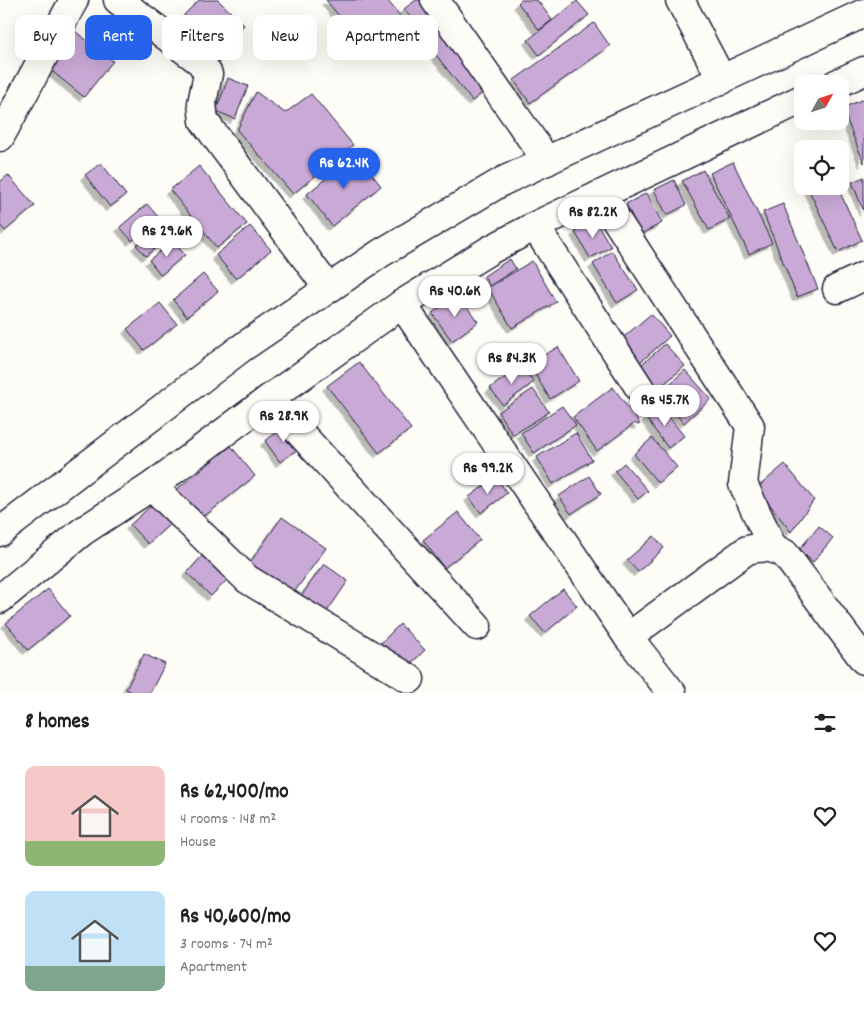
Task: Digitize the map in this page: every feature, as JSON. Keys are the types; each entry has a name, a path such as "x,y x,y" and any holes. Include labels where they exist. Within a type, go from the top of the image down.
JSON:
{"main road":[{"path":"0,137 74,0"},
{"path":"118,0 202,62 208,74 202,103 204,121 328,288"},
{"path":"435,0 547,161"},
{"path":"680,0 722,80"},
{"path":"0,532 240,349 381,254 503,181 864,13"},
{"path":"849,78 864,72"},
{"path":"0,599 83,531 152,486 269,398 402,304 490,250 534,226 794,103"},
{"path":"600,195 750,426 743,484 773,548"},
{"path":"534,226 648,401"},
{"path":"837,289 864,276"},
{"path":"402,304 628,638 672,693"},
{"path":"269,398 477,626"},
{"path":"152,486 247,579 410,679"},
{"path":"628,638 747,550 762,546 773,548 785,554 864,660"}],"building":[{"path":"199,0 218,0 234,15 184,15"},
{"path":"326,0 387,0 400,15 338,15"},
{"path":"416,0 422,0 434,15 409,15 404,9"},
{"path":"521,0 537,0 552,20 539,30 518,3"},
{"path":"577,1 589,15 539,55 528,40"},
{"path":"594,23 610,46 530,103 514,80"},
{"path":"442,27 489,88 472,101 438,58 438,30"},
{"path":"75,31 85,39 85,60 113,61 84,97 43,64 46,60 75,60"},
{"path":"228,78 248,86 235,119 216,111"},
{"path":"256,92 285,113 311,94 353,145 293,194 237,130"},
{"path":"864,99 864,163 849,126 849,105"},
{"path":"356,154 381,186 332,226 307,194"},
{"path":"733,162 772,243 749,254 710,173"},
{"path":"101,163 126,195 110,207 85,175"},
{"path":"199,166 247,224 217,248 170,190"},
{"path":"703,170 730,219 709,230 682,181"},
{"path":"8,175 35,206 5,231 0,225 0,182"},
{"path":"864,177 864,212 852,182"},
{"path":"674,180 686,205 667,215 654,190"},
{"path":"647,193 662,223 641,234 626,204"},
{"path":"811,195 841,195 862,240 838,252"},
{"path":"147,204 159,218 132,241 120,227"},
{"path":"783,204 818,289 797,297 763,212"},
{"path":"595,220 611,247 590,258 575,232"},
{"path":"161,224 171,235 146,256 136,245"},
{"path":"250,226 271,250 236,279 216,255"},
{"path":"173,241 185,255 161,275 149,260"},
{"path":"612,251 638,290 617,303 593,264"},
{"path":"510,259 516,269 489,286 484,276"},
{"path":"532,261 556,302 512,328 488,288"},
{"path":"203,274 218,291 187,317 173,300"},
{"path":"458,295 478,322 452,341 432,313"},
{"path":"160,303 177,324 144,350 127,329"},
{"path":"651,314 670,336 638,364 619,341"},
{"path":"665,344 685,366 658,389 639,367"},
{"path":"558,347 579,381 550,399 529,364"},
{"path":"359,362 411,429 379,453 327,386"},
{"path":"521,366 534,382 503,405 490,388"},
{"path":"685,370 711,399 684,423 658,395"},
{"path":"613,387 640,424 637,425 635,423 597,451 573,417"},
{"path":"533,389 549,412 513,435 498,412"},
{"path":"562,406 576,425 534,453 521,433"},
{"path":"661,407 684,436 668,448 646,418"},
{"path":"287,425 303,445 280,462 265,441"},
{"path":"576,433 592,460 553,484 537,457"},
{"path":"652,438 677,467 658,483 634,454"},
{"path":"231,446 255,476 196,523 172,493"},
{"path":"624,463 648,491 638,499 615,471"},
{"path":"785,464 814,500 791,532 757,488"},
{"path":"589,476 601,494 571,514 559,496"},
{"path":"496,477 507,493 481,513 469,497"},
{"path":"155,502 172,522 148,544 130,525"},
{"path":"458,512 480,540 444,568 423,540"},
{"path":"282,517 326,548 293,594 249,564"},
{"path":"819,526 833,538 813,562 799,550"},
{"path":"654,536 664,548 638,572 627,560"},
{"path":"202,556 227,580 211,596 187,573"},
{"path":"324,564 348,581 324,616 299,599"},
{"path":"48,589 70,616 28,650 6,623"},
{"path":"563,589 577,606 545,633 530,616"},
{"path":"400,624 425,650 403,671 378,646"},
{"path":"144,654 165,664 150,693 134,693 126,689"}]}
